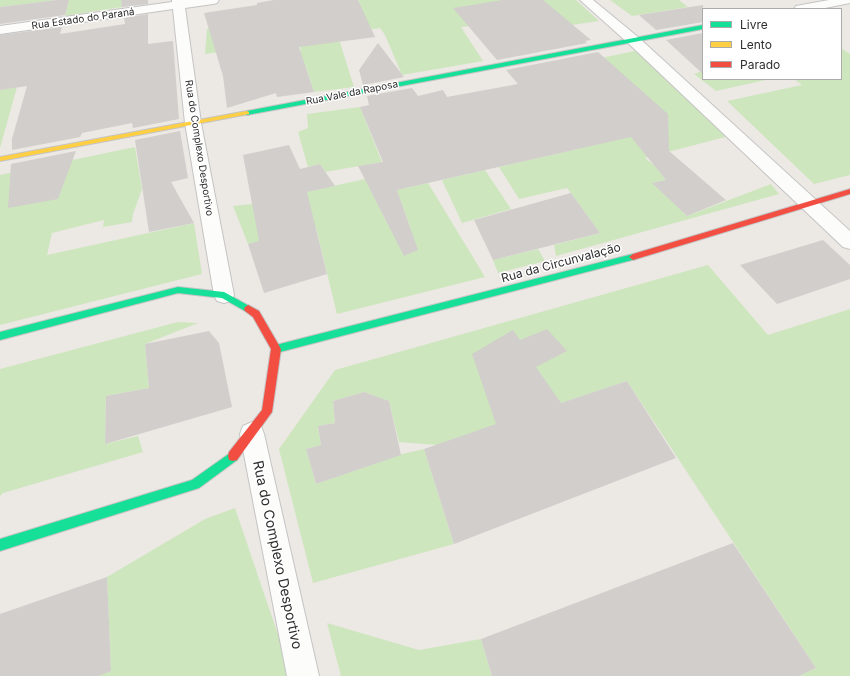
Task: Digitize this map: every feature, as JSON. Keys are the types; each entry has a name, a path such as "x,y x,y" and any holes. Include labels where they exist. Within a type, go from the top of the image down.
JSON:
{"street":[{"name":"Rua Estado do Paraná","path":"0,30 178,2 213,0"},
{"path":"586,0 632,40 850,242"},
{"path":"805,8 849,0"},
{"name":"Rua do Complexo Desportivo","path":"178,2 193,123 224,295"},
{"name":"Rua Vale da Raposa","path":"0,160 702,27"},
{"name":"Rua da Circunvalação","path":"276,349 605,265 850,191"},
{"path":"0,336 178,290 224,295 256,314 276,349 267,412 252,434 235,454 195,484 0,545"},
{"name":"Rua do Complexo Desportivo","path":"252,434 303,676"}],"green space":[{"path":"0,0 57,0 0,7"},
{"path":"69,0 121,0 122,7 65,16"},
{"path":"358,0 576,0 599,21 558,27 500,23 461,27 483,61 402,75 385,35 380,28 205,54 207,29 361,7"},
{"path":"610,0 679,0 688,7 632,16"},
{"path":"338,36 354,87 314,92 306,67 272,73 265,56 301,51 299,41"},
{"path":"842,49 850,54 850,175 814,184 727,101 802,85 795,80 842,80"},
{"path":"635,51 729,136 645,158 655,166 666,180 653,183 687,216 771,184 779,194 556,256 554,245 600,233 567,188 519,199 499,167 668,128 601,58"},
{"path":"702,71 702,80 766,80 716,91 694,74"},
{"path":"17,87 0,148 0,90"},
{"path":"360,107 382,162 325,172 320,164 308,167 298,132 308,128 307,114"},
{"path":"135,147 142,189 133,214 132,222 103,227 104,220 52,233 47,255 194,223 202,274 0,325 0,175"},
{"path":"485,170 511,209 462,223 442,180"},
{"path":"365,179 392,232 410,227 397,190 428,183 485,277 337,314 316,228 248,244 233,206 252,204"},
{"path":"538,249 545,261 498,273 493,260"},
{"path":"708,265 768,335 850,309 850,676 799,676 816,668 627,381 436,445 399,442 389,401 364,392 333,401 335,423 318,426 321,445 306,449 316,484 402,454 424,449 454,544 313,583 279,449 335,370"},
{"path":"178,322 198,323 145,344 149,388 106,396 105,444 138,436 143,452 3,493 0,496 0,369"},
{"path":"235,508 292,676 97,676 111,671 107,577 205,519"},
{"path":"327,623 419,650 481,639 492,676 341,676"}],"building":[{"path":"57,0 69,0 65,15 0,24 0,7"},
{"path":"121,0 148,0 148,4 122,7"},
{"path":"274,0 358,0 375,37 299,47 314,92 277,97 276,93 227,108 223,76 204,13 257,5 257,3"},
{"path":"503,0 543,0 591,40 585,41 587,43 497,60 453,8"},
{"path":"703,5 702,22 656,30 639,15"},
{"path":"148,14 148,44 173,41 179,119 133,128 132,123 82,133 80,137 12,150 12,139 27,86 0,90 0,35 62,27 60,34 125,24 124,18"},
{"path":"702,33 702,73 666,40"},
{"path":"378,43 404,77 363,85 359,70"},
{"path":"598,52 668,114 669,151 726,200 687,216 652,183 666,180 631,137 397,190 418,250 404,256 358,166 383,162 360,107 369,105 367,96 412,88 418,96 443,90 447,97 518,84 506,70"},
{"path":"180,131 188,178 171,182 194,223 149,232 135,140"},
{"path":"289,145 300,169 320,164 335,186 307,192 327,274 264,293 248,244 259,241 243,155"},
{"path":"76,151 58,199 8,208 11,164"},
{"path":"571,193 600,233 493,260 474,220"},
{"path":"823,240 850,265 850,279 777,304 740,265"},
{"path":"547,329 567,351 536,367 561,403 627,381 676,458 454,544 424,449 496,424 472,354 513,330 520,340"},
{"path":"209,331 219,343 232,407 105,444 106,396 149,388 145,344"},
{"path":"364,392 389,401 401,455 316,484 306,449 321,445 318,426 335,423 333,401"},
{"path":"733,543 816,668 799,676 492,676 481,639"},
{"path":"107,577 111,671 99,676 0,676 0,614"}],"traffic: fast":[{"path":"247,113 702,27"},
{"path":"276,349 633,257"},
{"path":"0,336 178,290 224,295 248,309"},
{"path":"0,545 195,484 233,456"}],"traffic: slow":[{"path":"0,159 247,113"}],"traffic: jam":[{"path":"633,257 850,191"},
{"path":"233,456 267,412 276,349 256,314 248,309"}]}
